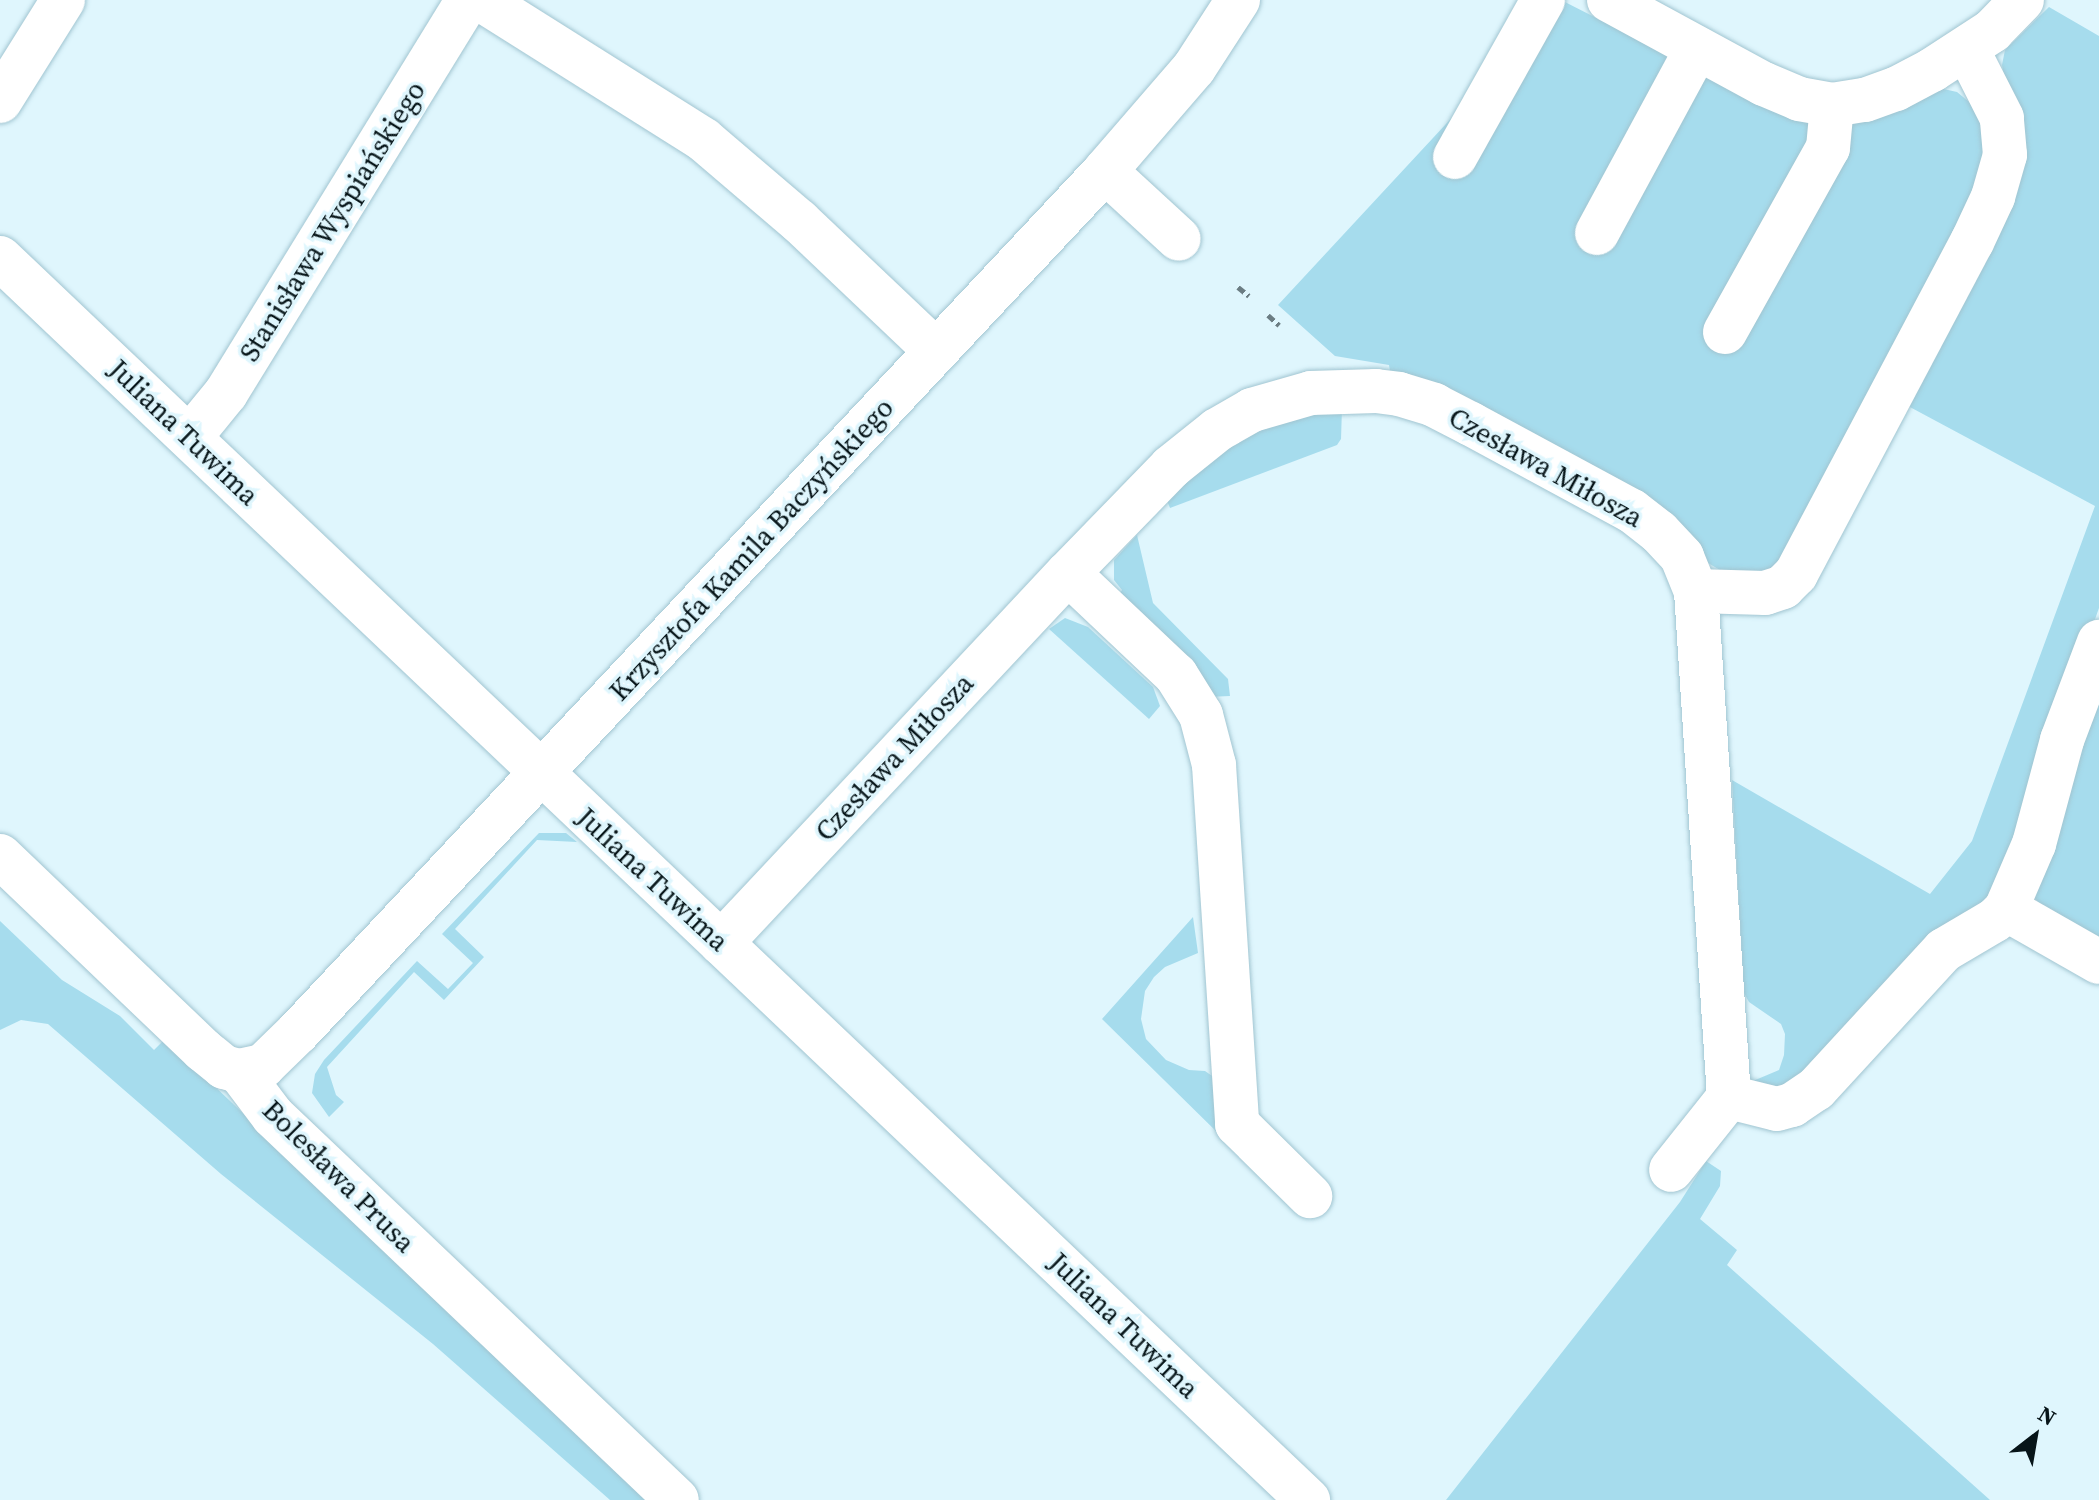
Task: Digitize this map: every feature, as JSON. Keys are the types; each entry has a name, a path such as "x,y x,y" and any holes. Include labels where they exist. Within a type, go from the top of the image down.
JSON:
{"street":[{"path":"0,101 63,0"},
{"name":"Stanisława Wyspiańskiego","path":"190,437 226,393 468,0"},
{"path":"482,0 704,140 799,221 936,351"},
{"name":"Krzysztofa Kamila Baczyńskiego","path":"239,1071 263,1066 283,1048 1105,171 1194,68 1238,0"},
{"path":"1455,157 1543,0"},
{"path":"1609,0 1799,99 1832,105 1865,100 1896,89 1967,49 1992,31 2022,0"},
{"path":"1597,233 1697,48"},
{"path":"1696,591 1765,593 1783,587 1796,574 1972,242 1993,197 2005,155 2002,118 1967,49"},
{"path":"1725,332 1828,148 1832,105"},
{"path":"1105,171 1179,239"},
{"name":"Juliana Tuwima","path":"0,258 1308,1500"},
{"name":"Czesława Miłosza","path":"721,943 1171,467 1217,430 1252,410 1311,393 1376,391 1434,405 1632,511 1659,532 1682,557 1696,591 1729,1097"},
{"path":"1068,573 1176,675 1201,715 1214,765 1237,1124 1310,1196"},
{"path":"1671,1170 1729,1097 1777,1109 1792,1105 1816,1089 1944,950 1995,920 2006,909 2034,844 2062,740 2099,642"},
{"name":"Bolesława Prusa","path":"0,856 203,1050 224,1067 239,1071 273,1116 677,1500"},
{"path":"2006,909 2099,962"}],"path":[{"path":"1238,287 1249,296"},
{"path":"1268,315 1279,325"}],"shaded area":[{"path":"1561,0 1791,117 1939,88 1957,92 1985,115 1985,180 1785,561 1770,570 1753,574 1720,570 1391,377 1389,365 1335,356 1278,305"},
{"path":"2049,7 2099,36 2099,608 1995,898 1806,1075 1777,1091 1753,1081 1779,1070 1784,1055 1785,1034 1781,1024 1749,1002 1744,993 1732,780 1930,894 1972,841 2095,506 1908,406 2005,82 2002,65 2005,50"},
{"path":"1342,408 1341,439 1337,445 1170,508 1166,498 1236,442 1282,420"},
{"path":"1137,535 1153,603 1228,679 1230,696 1207,697 1117,597 1122,590 1114,580 1114,560"},
{"path":"1065,618 1088,627 1153,687 1160,706 1149,719 1049,629"},
{"path":"2099,684 2099,948 2048,914 2034,897"},
{"path":"539,833 566,833 577,842 537,840 455,929 484,957 444,1000 414,972 327,1067 336,1095 344,1102 329,1117 312,1093 315,1074 324,1060 417,961 448,989 473,963 442,934"},
{"path":"1193,917 1198,953 1165,967 1154,977 1145,991 1141,1019 1146,1039 1166,1060 1189,1070 1205,1071 1215,1078 1224,1139 1102,1019"},
{"path":"0,921 62,980 120,1016 154,1050 165,1039 649,1500 610,1500 433,1344 221,1174 48,1024 21,1020 0,1030"},
{"path":"1706,1161 1721,1171 1720,1186 1700,1219 1737,1250 1727,1265 1990,1500 1446,1500 1680,1202"}]}
